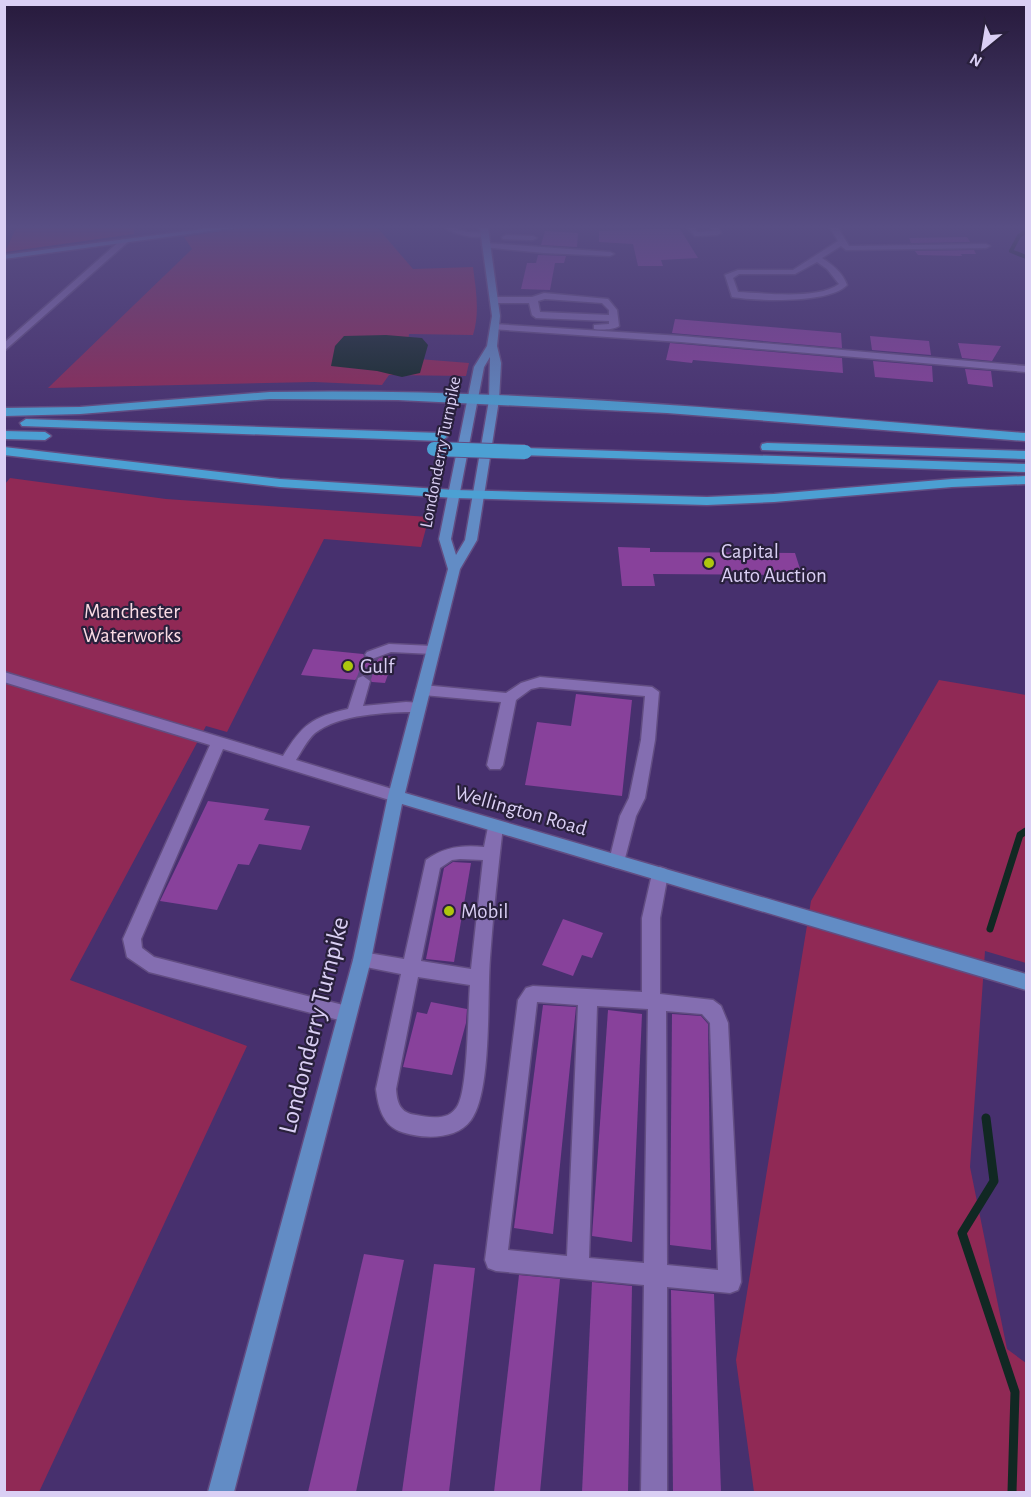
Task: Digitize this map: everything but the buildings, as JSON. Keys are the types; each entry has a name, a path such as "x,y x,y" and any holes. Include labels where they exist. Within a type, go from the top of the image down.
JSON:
{"highway":[{"path":"4,412 60,411 273,396 472,399 659,407 1026,437"},
{"path":"4,423 1026,468"},
{"path":"4,435 437,443"},
{"path":"525,446 1026,455"},
{"path":"4,451 280,483 454,494 707,501 774,498 952,483 1026,480"}],"main road":[{"name":"Londonderry Turnpike","path":"221,1492 362,960 396,796 454,569 471,540 494,400 496,363 492,346 493,296"},
{"name":"Londonderry Turnpike","path":"454,569 445,539 479,367 492,346"},
{"name":"Wellington Road","path":"396,796 1026,982"}],"street":[{"path":"4,348 63,296"},
{"path":"494,300 540,298 600,303 612,317 614,326 544,324 535,321 540,298"},
{"path":"494,327 691,340 1026,369"},
{"path":"372,655 389,648 433,650"},
{"name":"Wellington Road","path":"4,677 396,796"},
{"path":"354,714 363,681"},
{"path":"423,690 509,698 526,686 540,682 652,692 648,740 637,798 628,816 617,861"},
{"path":"495,765 509,698"},
{"path":"287,763 309,731 333,718 385,707 418,707"},
{"path":"219,742 132,939 133,952 148,964 346,1014"},
{"path":"492,854 464,851 444,854 432,865 386,1089 388,1109 404,1123 437,1128 455,1123 467,1110 472,1087 479,978 495,826"},
{"path":"654,1492 654,1001 651,918 660,874"},
{"path":"362,960 479,978"},
{"path":"533,994 588,997 706,1006 714,1012 719,1023 730,1282 496,1260 527,1000 533,994"},
{"path":"578,1268 588,997"}],"green space":[{"path":"143,296 476,296 477,310 473,335 409,334 406,358 469,363 466,376 389,375 382,385 314,382 48,388"},
{"name":"Manchester Waterworks","path":"10,478 166,499 429,517 421,547 324,539 227,732 206,726 70,980 247,1046 39,1492 5,1492 5,484"},
{"path":"939,680 1026,695 1026,963 985,951 970,1167 1007,1349 1026,1363 1026,1492 754,1492 736,1360 811,901"}],"shaded area":[{"path":"386,335 422,338 428,345 420,373 402,377 377,371 331,366 335,346 344,336"}],"waterway":[{"path":"990,929 1020,835 1026,831"},
{"path":"986,1118 994,1181 962,1233 1015,1392 1012,1492"}],"tunnel":[{"path":"363,681 372,655"}],"place":[{"name":"Capital Auto Auction","path":"709,563"},
{"name":"Gulf","path":"348,666"},
{"name":"Mobil","path":"449,911"}]}
